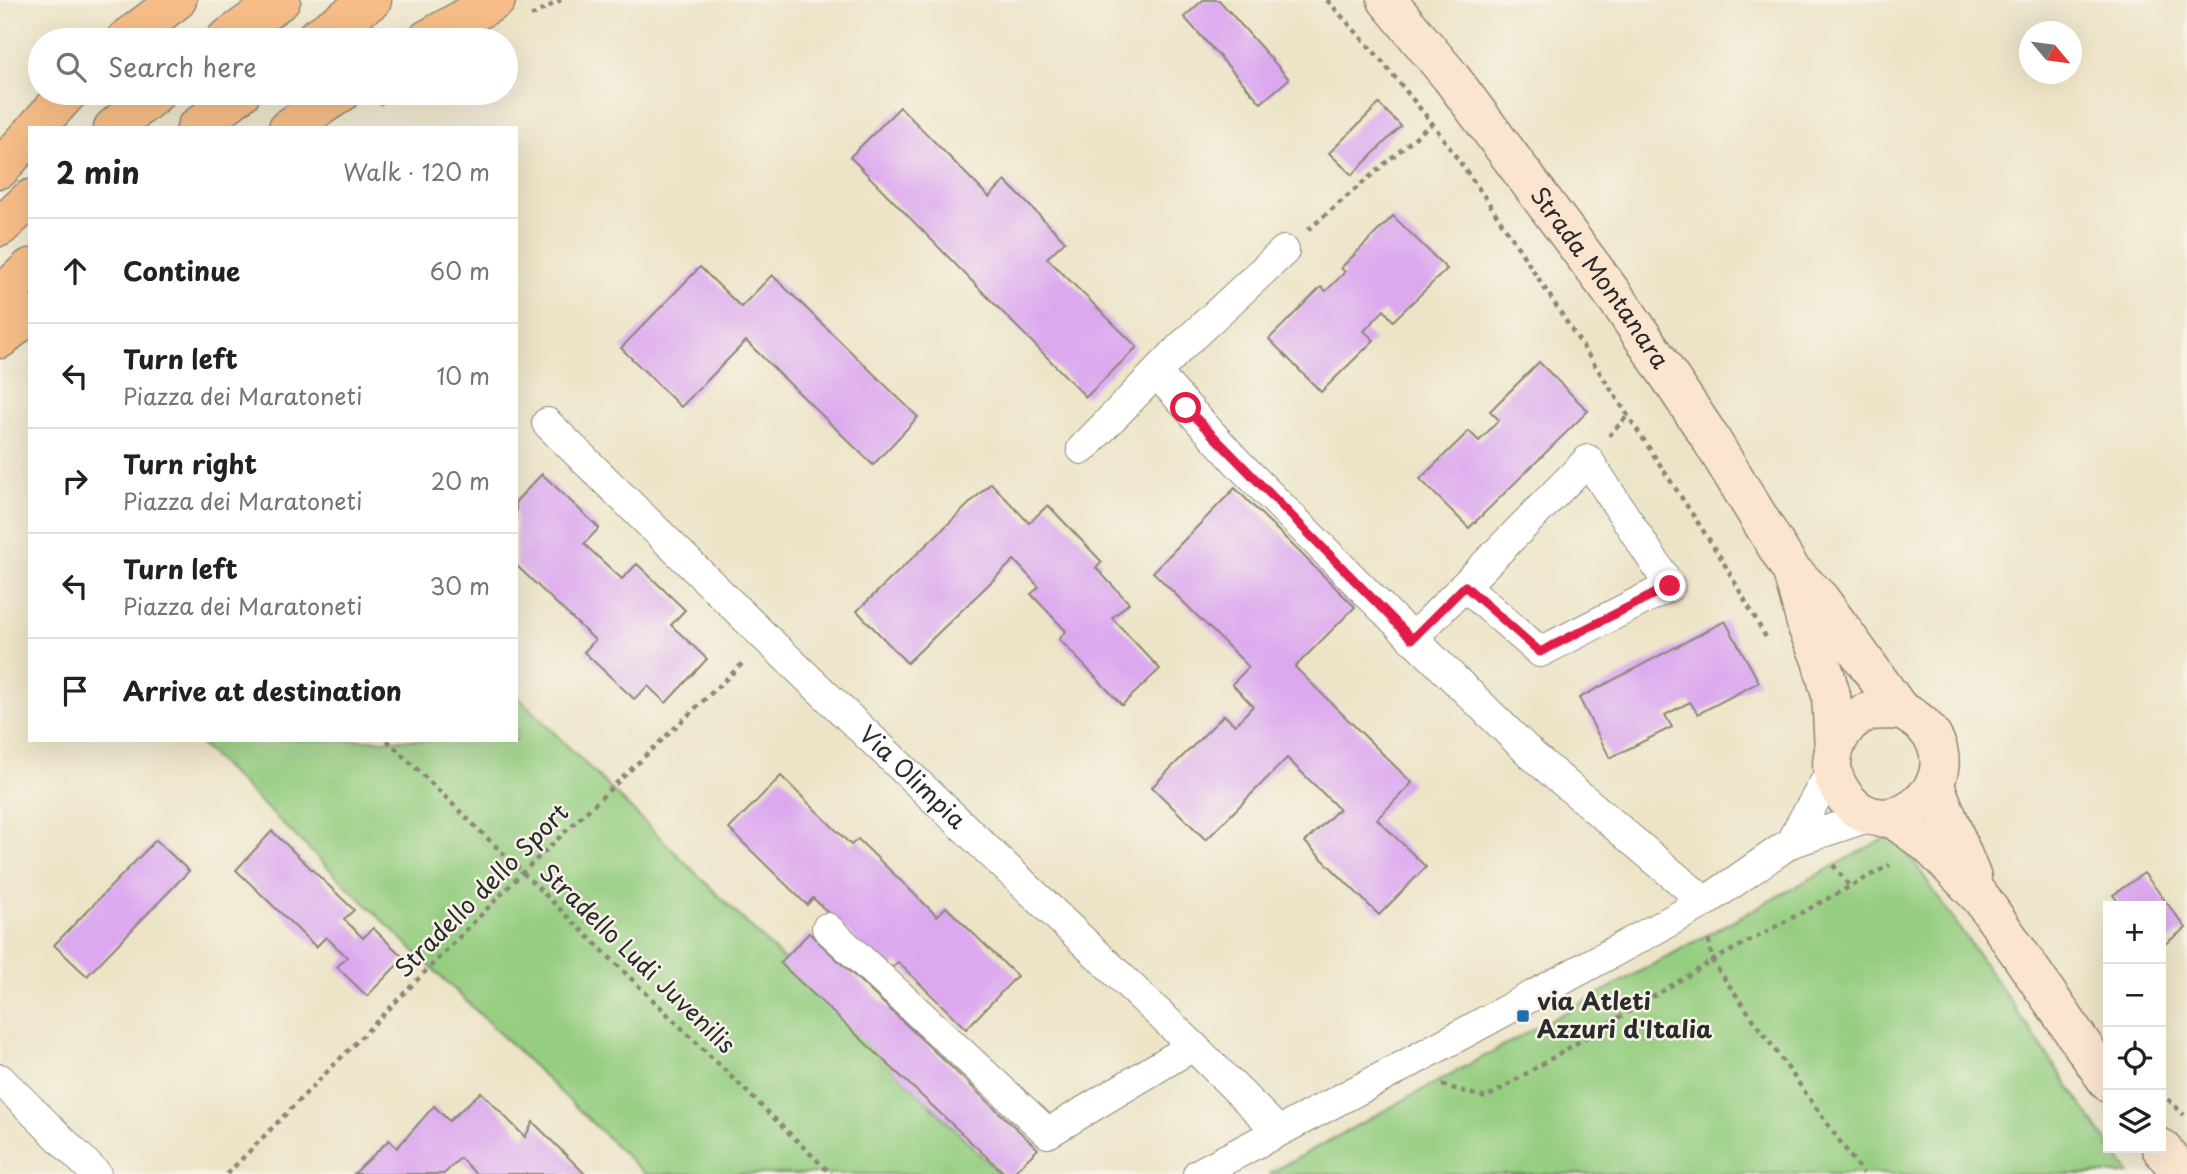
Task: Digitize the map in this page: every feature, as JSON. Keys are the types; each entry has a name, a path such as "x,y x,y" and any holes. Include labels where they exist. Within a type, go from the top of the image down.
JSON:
{"highway":[{"path":"141,28 177,0"},
{"path":"242,28 281,0"},
{"path":"331,28 372,0"},
{"path":"447,28 496,0"},
{"path":"38,126 57,105"},
{"path":"115,126 141,105"},
{"path":"199,126 226,105"},
{"path":"291,126 323,105"},
{"path":"0,169 28,137"},
{"path":"0,227 28,201"},
{"path":"0,296 28,270"},
{"path":"0,339 28,316"}],"street":[{"name":"Strada Montanara","path":"1387,0 1450,76 1624,309 1707,433 1791,570 1820,599 1900,710"},
{"path":"1082,449 1182,346 1284,251"},
{"path":"1157,374 1237,462 1532,756 1705,902"},
{"name":"Via Olimpia","path":"547,423 767,639 1193,1046 1278,1132"},
{"path":"1412,639 1588,460 1670,586 1540,652 1465,586"},
{"name":"Strada Montanara","path":"1791,570 1807,627 1820,657 1831,695 1833,760"},
{"path":"1800,840 1849,724 1867,712 1900,710 1917,718 1931,733 1940,756 1936,786 1982,899"},
{"path":"1833,760 1841,793 1853,806 1881,817 1928,845 1982,899 2103,1075"},
{"path":"1198,1174 1705,902 1800,840 1917,807 1936,786"},
{"path":"827,928 1048,1133 1193,1046"},
{"path":"0,1079 96,1174"},
{"path":"2165,1153 2182,1174"}],"path":[{"path":"1327,0 1432,123 1488,200 1721,558 1775,653"},
{"path":"1284,251 1432,123"},
{"name":"Stradello dello Sport","path":"227,1174 523,872 767,639"},
{"name":"Stradello Ludi Juvenilis","path":"389,742 831,1174"},
{"path":"1800,840 1850,887"},
{"path":"1394,1071 1486,1098 1712,961 1900,860"},
{"path":"1705,902 1712,961 1863,1174"},
{"path":"2166,1097 2187,1118"}],"green space":[{"path":"518,697 1000,1174 645,1174 198,742 518,742"},
{"path":"1894,833 2103,1136 2103,1153 2115,1153 2130,1174 1268,1174"}],"building":[{"path":"1203,0 1219,0 1289,79 1261,103 1184,17"},
{"path":"1379,104 1401,126 1352,175 1329,153"},
{"path":"900,107 989,197 1005,181 1065,241 1047,258 1137,347 1086,397 850,157"},
{"path":"1393,216 1447,269 1393,321 1384,310 1364,331 1374,340 1321,392 1269,339 1321,287 1326,291 1345,272 1341,268"},
{"path":"700,267 741,307 772,275 918,417 873,465 746,341 681,407 621,348"},
{"path":"1539,362 1588,411 1469,528 1420,479 1469,431 1479,441 1499,420 1490,411"},
{"path":"542,474 599,528 584,544 622,579 637,564 685,610 671,625 707,659 666,703 648,686 634,699 584,652 595,640 518,567 518,499"},
{"path":"991,483 1029,523 1048,505 1102,562 1096,568 1129,603 1112,618 1160,669 1122,705 1059,639 1066,631 1031,594 1039,587 1014,560 907,663 857,611"},
{"path":"1235,488 1355,607 1295,667 1412,783 1377,819 1426,867 1379,915 1305,842 1339,809 1287,758 1206,840 1152,787 1224,715 1235,725 1253,706 1232,684 1249,667 1153,572"},
{"path":"1725,621 1759,682 1698,714 1690,702 1665,715 1672,727 1610,758 1579,698"},
{"path":"781,776 851,845 858,839 937,916 946,907 1017,976 966,1029 898,962 888,971 813,898 807,905 729,829"},
{"path":"272,831 354,910 344,919 363,938 373,928 404,958 367,996 337,967 347,957 326,937 316,947 236,870"},
{"path":"156,840 189,871 87,976 54,945"},
{"path":"2144,873 2165,901 2117,901 2113,895"},
{"path":"2166,902 2186,928 2166,943"},
{"path":"809,933 1038,1149 1012,1174 1005,1174 780,963"},
{"path":"481,1092 525,1137 533,1122 585,1174 476,1174 460,1158 444,1174 354,1174 389,1140 397,1148 434,1106 449,1121"}],"place":[{"name":"via Atleti Azzuri d'Italia","path":"1523,1016"}],"route":[{"path":"1186,408 1412,639 1465,586 1540,652 1670,586"}]}
